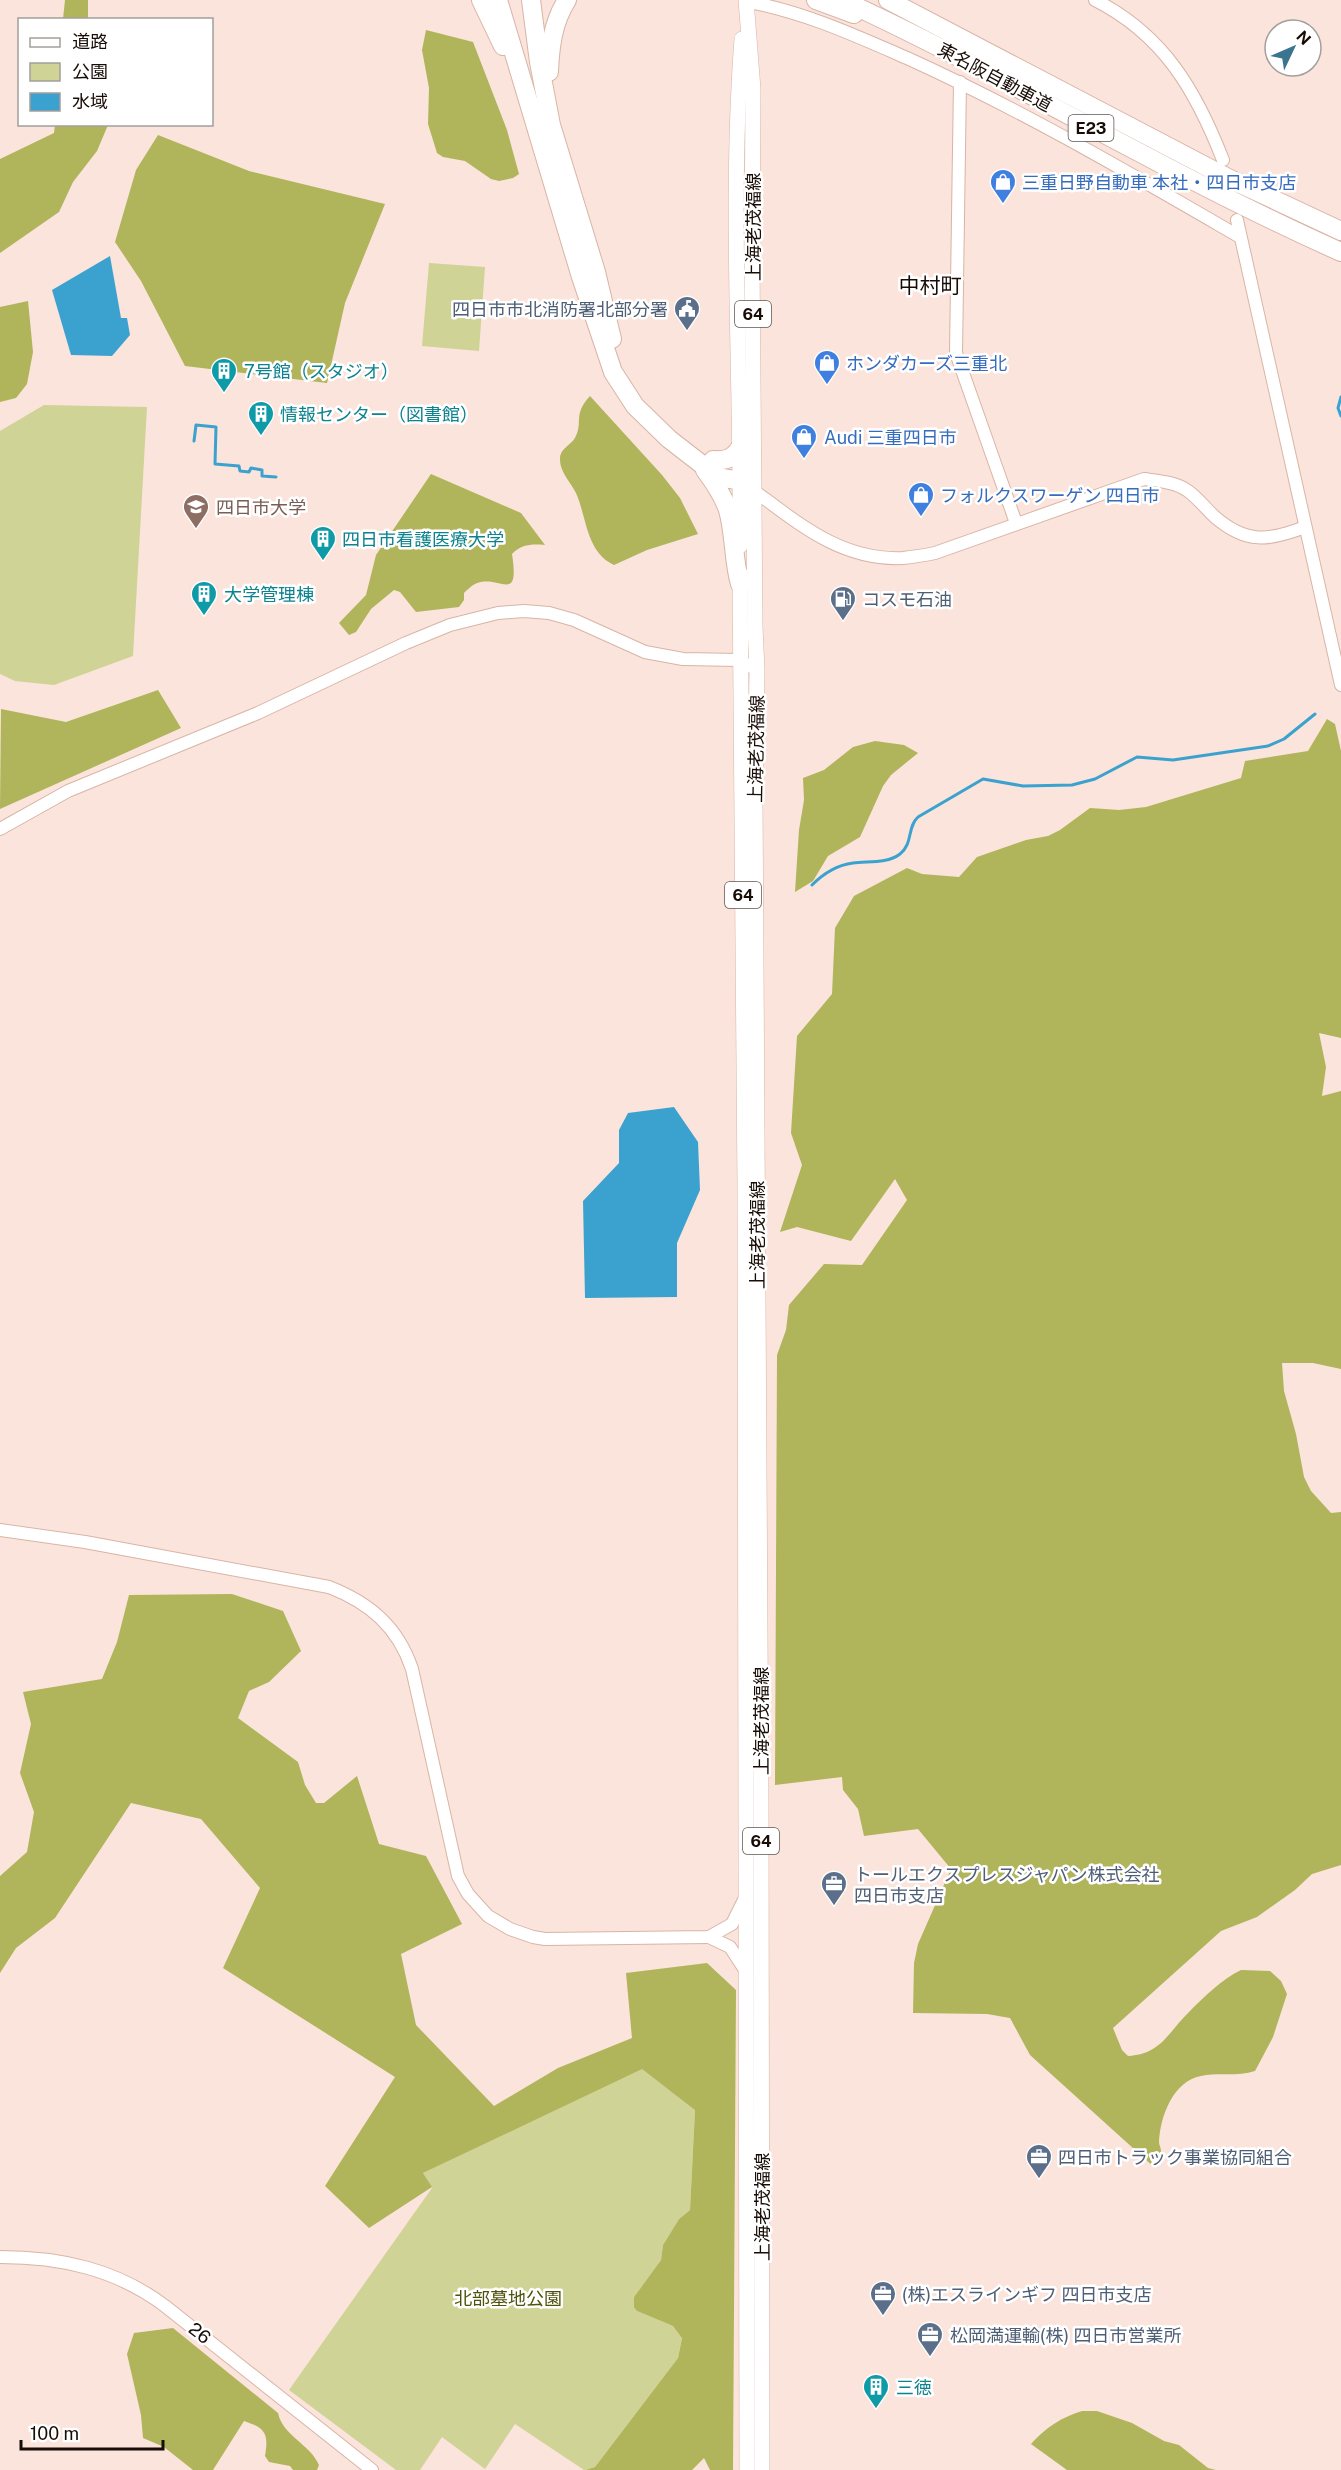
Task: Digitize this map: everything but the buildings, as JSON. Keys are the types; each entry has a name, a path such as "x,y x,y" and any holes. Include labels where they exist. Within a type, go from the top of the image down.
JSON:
{"highway":[{"path":"481,0 533,116"},
{"path":"498,0 581,277 613,372 623,390 649,421 709,464 728,509 735,566 740,584"},
{"path":"531,0 539,62 551,124 596,272 610,333 626,376 652,410 709,464 718,477 748,486"},
{"path":"551,124 550,46 555,24 567,0"},
{"path":"816,0 953,54"},
{"name":"東名阪自動車道","path":"842,0 953,54 1152,161 1286,228 1341,252"},
{"name":"東名阪自動車道","path":"888,0 1230,179 1341,231"},
{"path":"900,0 953,27 995,54"},
{"path":"709,464 732,458 741,446"}],"main road":[{"name":"上海老茂福線","path":"745,1 738,86 738,263 741,446 748,486 740,584 739,660 742,699 744,926 747,2470"},
{"name":"上海老茂福線","path":"745,1 753,89 748,486 757,670 755,799 761,1784 762,2470"}],"street":[{"path":"1095,0 1131,23 1158,47 1179,72 1196,96 1223,160"},
{"path":"745,1 771,5 812,17 960,82 1136,177 1240,237"},
{"path":"960,82 956,353 1016,524"},
{"path":"1237,220 1341,685"},
{"path":"748,486 818,537 843,549 860,554 902,558 935,553 1144,479 1168,483 1188,490 1217,518 1239,534 1263,539 1305,527"},
{"path":"0,829 68,791 258,713 406,643 469,619 524,611 549,613 574,620 645,652 683,659 739,660 757,670"},
{"path":"0,1530 85,1542 330,1587 361,1601 390,1626 407,1654 416,1686 454,1865 463,1886 481,1909 510,1929 545,1939 709,1937 730,1947 747,1974"},
{"path":"709,1937 732,1924 747,1894"},
{"name":"26","path":"0,2257 54,2259 78,2264 137,2287 165,2306 372,2470"}],"green space":[{"path":"65,0 88,0 88,18 63,18"},
{"path":"426,30 473,42 507,130 519,174 513,178 499,181 491,179 465,161 443,157 437,153 428,124 429,88 422,50"},
{"path":"55,126 108,126 97,151 73,182 59,212 0,253 0,159 54,133"},
{"path":"158,135 249,171 385,204 345,303 327,383 185,366 141,281 115,242 136,170"},
{"path":"429,263 485,267 479,351 422,346"},
{"path":"28,301 33,352 27,384 16,398 0,402 0,307"},
{"path":"590,396 680,498 698,534 647,550 614,565 598,552 589,534 576,493 560,464 563,450 575,438 581,409"},
{"path":"44,405 147,407 133,656 54,685 15,681 0,674 0,431"},
{"path":"431,474 521,513 545,545 527,545 520,548 512,554 514,570 510,583 475,584 464,593 464,600 459,607 416,612 400,592 394,590 371,609 356,632 349,635 339,623 366,595 376,555"},
{"path":"158,690 181,728 0,809 1,709 66,722"},
{"path":"1327,719 1335,724 1341,751 1341,1038 1319,1033 1326,1067 1322,1096 1341,1091 1341,1369 1313,1363 1282,1363 1284,1391 1296,1434 1304,1477 1311,1491 1331,1513 1341,1512 1341,1865 1312,1874 1295,1890 1257,1917 1221,1931 1113,2028 1122,2050 1128,2056 1149,2051 1164,2041 1190,2011 1214,1989 1241,1970 1270,1971 1281,1981 1287,1994 1273,2037 1255,2071 1201,2076 1191,2079 1176,2092 1165,2111 1159,2142 1161,2153 1155,2168 1030,2055 1010,2018 987,2014 913,2013 914,1963 918,1944 951,1869 918,1829 864,1836 858,1809 843,1790 842,1777 775,1785 777,1355 786,1330 789,1305 824,1264 862,1265 907,1200 895,1179 851,1241 797,1227 780,1232 802,1165 791,1133 797,1036 832,994 835,928 854,896 907,868 922,874 959,877 977,857 1026,840 1048,836 1090,808 1119,810 1146,807 1241,778 1245,761 1308,751"},
{"path":"875,741 904,745 918,753 891,775 883,786 860,837 828,856 813,881 795,892 799,830 804,800 803,778 824,770 853,747"},
{"path":"232,1594 283,1611 301,1651 269,1682 249,1691 238,1718 298,1762 305,1785 316,1803 324,1803 357,1776 379,1844 426,1856 462,1924 401,1954 416,2025 494,2106 558,2068 632,2038 626,1973 707,1963 736,1990 733,2470 710,2470 704,2458 692,2470 585,2470 595,2467 678,2358 682,2338 673,2326 637,2311 634,2307 634,2297 661,2260 663,2245 679,2219 690,2210 695,2110 642,2069 423,2173 432,2187 369,2228 325,2186 395,2077 223,1968 260,1888 201,1819 131,1803 55,1918 16,1948 0,1973 0,1876 27,1852 34,1812 20,1773 31,1724 23,1692 102,1679 117,1642 129,1595"},
{"name":"北部墓地公園","path":"641,2068 695,2109 690,2210 679,2219 663,2245 661,2260 634,2297 637,2311 673,2326 682,2337 678,2358 595,2467 584,2470 515,2424 485,2469 442,2437 420,2470 396,2470 289,2390 432,2188 423,2173"},
{"path":"173,2328 278,2413 285,2428 315,2458 319,2465 317,2470 293,2470 290,2466 269,2462 265,2456 264,2432 257,2426 244,2421 213,2470 193,2470 164,2447 143,2438 141,2415 127,2354 134,2333"},
{"path":"1082,2411 1097,2411 1132,2423 1164,2441 1179,2445 1208,2468 1216,2470 1067,2470 1031,2444 1054,2424"}],"water":[{"path":"110,256 121,318 127,318 130,335 112,356 71,355 52,290"},
{"path":"674,1107 698,1142 700,1190 677,1243 677,1297 585,1298 583,1201 619,1163 619,1130 628,1113"}],"waterway":[{"path":"1341,397 1338,408 1341,416"},
{"path":"194,441 196,425 216,427 215,464 239,466 240,471 249,472 251,468 262,470 262,476 276,477"},
{"path":"812,885 841,866 883,861 900,854 907,845 912,826 918,817 983,779 1023,786 1072,785 1095,779 1137,757 1173,760 1268,746 1284,739 1315,714"}],"place":[{"name":"三重日野自動車 本社・四日市支店","path":"1003,205"},
{"name":"四日市市北消防署北部分署","path":"687,332"},
{"name":"ホンダカーズ三重北","path":"827,386"},
{"name":"7号館（スタジオ）","path":"224,394"},
{"name":"情報センター（図書館）","path":"261,437"},
{"name":"Audi 三重四日市","path":"804,460"},
{"name":"フォルクスワーゲン 四日市","path":"921,518"},
{"name":"四日市大学","path":"196,530"},
{"name":"四日市看護医療大学","path":"323,562"},
{"name":"大学管理棟","path":"204,617"},
{"name":"コスモ石油","path":"843,622"},
{"name":"トールエクスプレスジャパン株式会社 四日市支店","path":"834,1907"},
{"name":"四日市トラック事業協同組合","path":"1039,2180"},
{"name":"(株)エスラインギフ 四日市支店","path":"883,2317"},
{"name":"松岡満運輸(株) 四日市営業所","path":"930,2358"},
{"name":"三徳","path":"876,2410"}],"district":[{"name":"中村町","path":"930,285"}]}
